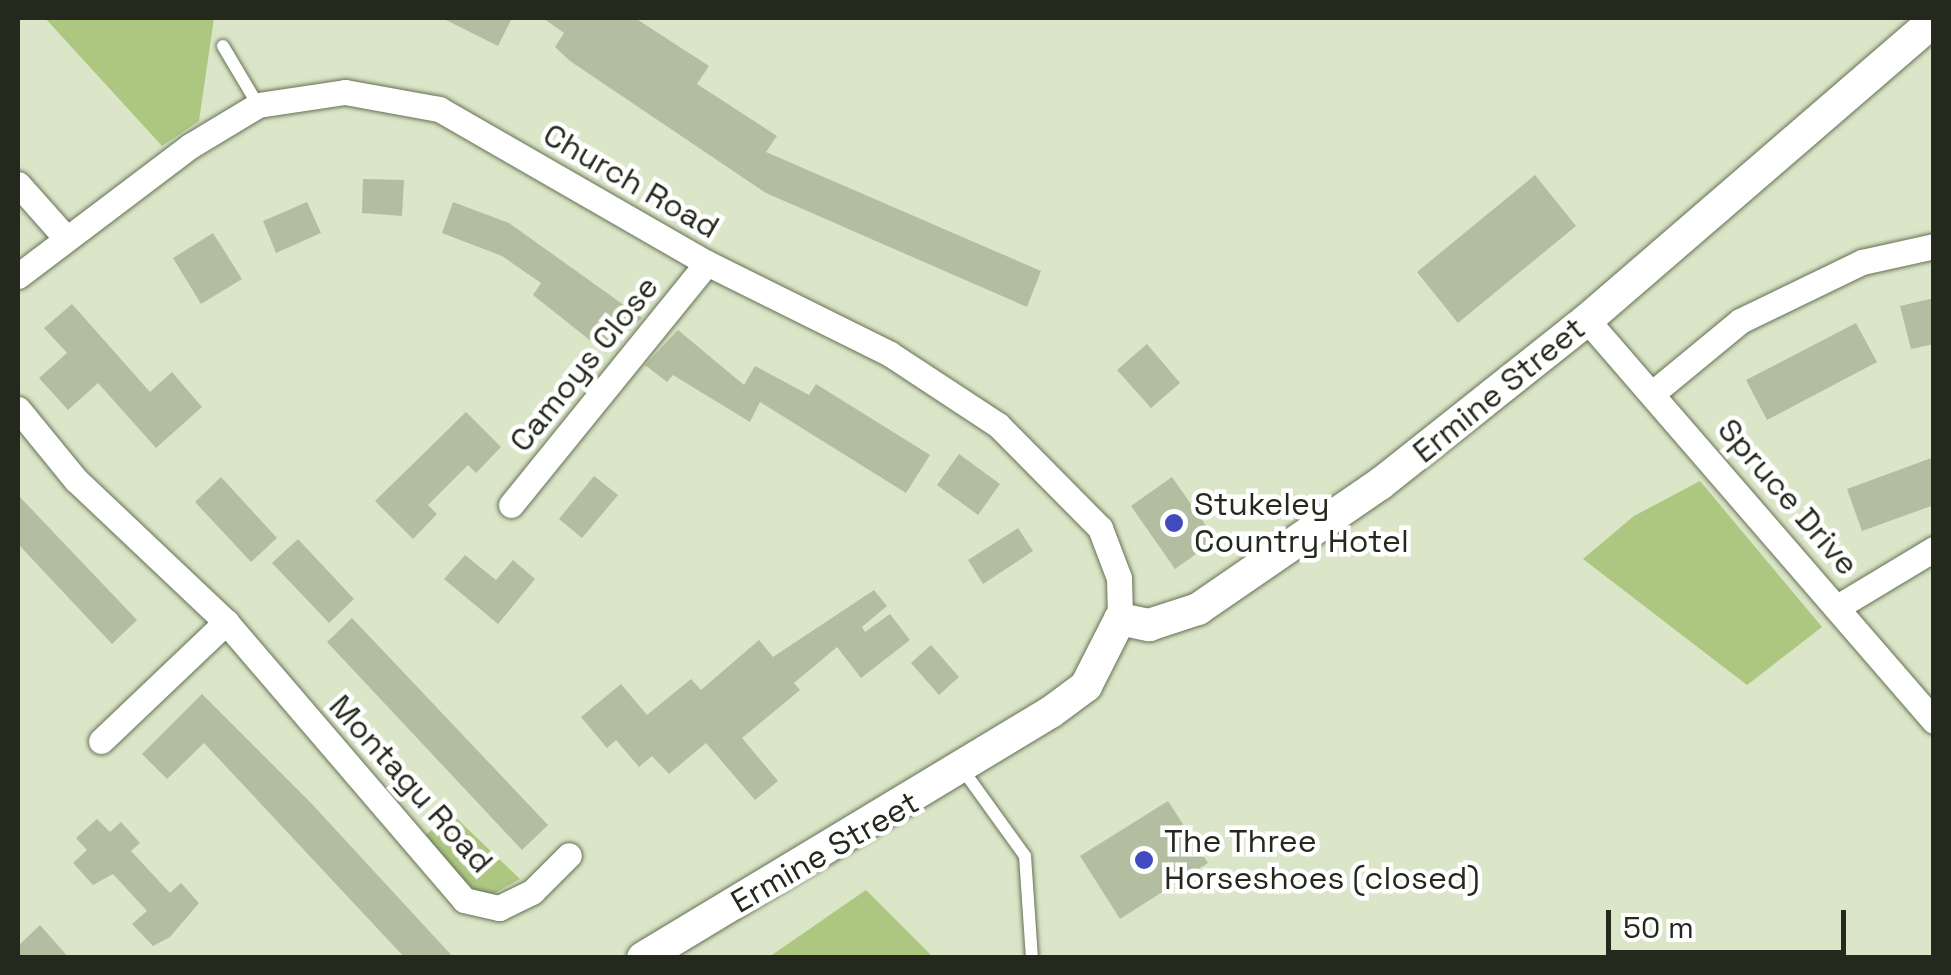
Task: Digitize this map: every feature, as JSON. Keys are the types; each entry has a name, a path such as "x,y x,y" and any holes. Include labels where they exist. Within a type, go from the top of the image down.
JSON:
{"street":[{"name":"Ermine Street","path":"643,958 962,770 1086,686 1120,619 1149,625 1198,609 1407,464 1587,320 1934,20"},
{"name":"Church Road","path":"18,276 66,238 258,105 345,92 439,109 707,263 890,354 998,425 1100,528 1119,578 1120,619"},
{"path":"18,184 66,238"},
{"path":"1654,392 1740,321 1862,262 1934,246"},
{"name":"Camoys Close","path":"511,505 707,263"},
{"name":"Spruce Drive","path":"1587,320 1654,392 1934,721"},
{"name":"Montagu Road","path":"18,409 76,480 226,622 464,900 499,908 532,892 568,856"},
{"path":"1838,606 1934,549"},
{"path":"101,741 226,622"}],"lane":[{"path":"223,46 258,105"},
{"path":"962,770 1025,856 1032,958"}],"green space":[{"path":"45,18 214,18 199,121 162,146"},
{"path":"1700,481 1822,627 1747,685 1583,559 1634,516"},
{"path":"450,812 520,879 493,894 474,890 423,838"},
{"path":"866,890 933,957 769,957"}],"building":[{"path":"442,18 512,18 498,46"},
{"path":"543,18 635,18 709,66 697,84 777,136 766,152 1041,271 1027,307 766,193 570,61 555,47 564,33"},
{"path":"1535,175 1576,226 1458,323 1417,272"},
{"path":"363,179 404,180 402,216 362,213"},
{"path":"307,202 321,233 276,253 263,221"},
{"path":"453,202 509,223 642,318 606,353 533,295 541,283 502,256 442,233"},
{"path":"213,233 242,279 201,304 173,258"},
{"path":"1934,298 1934,344 1911,349 1900,306"},
{"path":"72,304 150,392 172,372 202,407 156,448 98,383 68,410 39,378 67,353 44,328"},
{"path":"1856,323 1877,362 1767,420 1746,380"},
{"path":"678,330 744,385 755,366 809,395 816,384 930,455 906,493 760,402 750,422 673,375 667,382 645,365"},
{"path":"1147,344 1180,383 1151,408 1117,370"},
{"path":"466,412 501,447 476,473 468,465 428,505 437,514 413,539 375,501"},
{"path":"959,454 1000,484 978,515 937,485"},
{"path":"1934,457 1934,505 1862,531 1847,489"},
{"path":"594,476 618,495 582,538 559,519"},
{"path":"221,477 277,538 251,562 195,502"},
{"name":"Stukeley Country Hotel","path":"1172,477 1216,540 1175,569 1131,506"},
{"path":"18,495 137,620 112,644 18,544"},
{"path":"1018,528 1033,551 983,584 968,560"},
{"path":"298,539 354,599 329,623 272,563"},
{"path":"465,555 496,580 513,560 535,579 498,624 444,579"},
{"path":"874,590 887,606 862,627 865,632 890,614 910,640 861,678 837,647 794,683 800,690 742,738 778,781 755,800 706,743 669,774 652,756 639,767 616,740 607,748 581,717 621,684 647,715 691,679 701,690 759,640 773,657"},
{"path":"352,618 548,825 522,850 327,642"},
{"path":"931,645 959,677 939,695 911,663"},
{"path":"202,694 311,803 454,958 405,958 204,743 167,779 142,754"},
{"name":"The Three Horseshoes (closed)","path":"1168,801 1208,863 1120,919 1080,856"},
{"path":"97,819 110,832 121,822 140,843 131,851 170,893 181,883 199,903 170,937 153,946 132,924 147,911 113,874 93,885 73,863 87,850 76,838"},
{"path":"40,925 69,958 18,958 18,946"}],"place":[{"name":"Stukeley Country Hotel","path":"1174,523"},
{"name":"The Three Horseshoes (closed)","path":"1144,860"}]}
